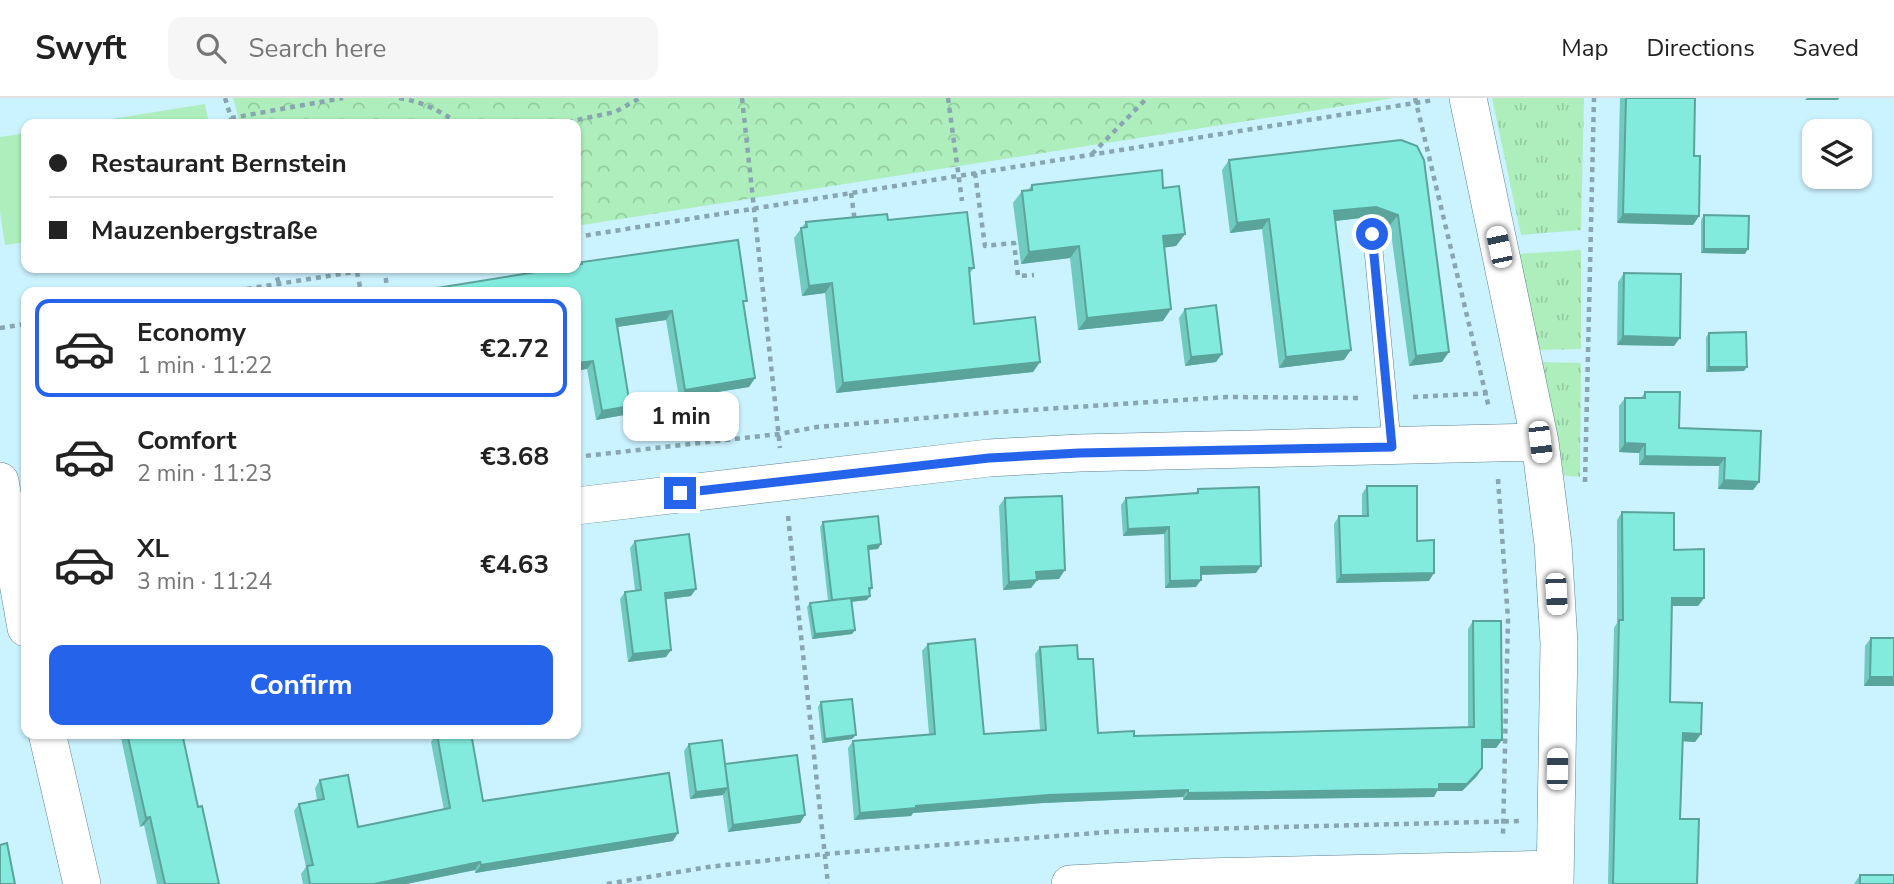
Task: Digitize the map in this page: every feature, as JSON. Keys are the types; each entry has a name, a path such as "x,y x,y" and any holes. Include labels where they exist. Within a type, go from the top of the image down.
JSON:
{"street":[{"path":"1070,884 1203,877 1502,870 1555,876 1559,643 1553,544 1540,442 1468,98"},
{"path":"581,505 989,458 1079,453 1540,442"},
{"path":"0,481 21,595"},
{"path":"48,739 82,884"}],"lane":[{"path":"1372,234 1392,447"}],"path":[{"path":"225,98 231,118 343,98"},
{"path":"399,98 422,102 452,119"},
{"path":"581,120 615,113 640,98"},
{"path":"741,98 828,884"},
{"path":"948,98 962,201"},
{"path":"1092,154 1147,98"},
{"path":"581,236 1415,100 1446,98"},
{"path":"1545,484 1584,487 1594,98"},
{"path":"1415,100 1496,444 1508,619 1502,870"},
{"path":"975,173 985,246 1014,243 1018,276 1034,275"},
{"path":"851,192 856,226"},
{"path":"276,273 279,284"},
{"path":"263,287 345,273"},
{"path":"0,328 21,325"},
{"path":"581,456 779,434 817,426 970,414 1213,398 1387,398 1529,391"},
{"path":"607,884 708,867 825,854 1121,831 1556,820"}],"green space":[{"path":"233,98 1394,98 581,225 581,119 239,119"},
{"path":"1492,98 1584,98 1581,230 1521,235"},
{"path":"205,104 208,119 111,119"},
{"path":"21,134 21,243 5,245 0,212 0,137"},
{"path":"1581,250 1581,349 1539,350 1517,254"},
{"path":"1540,362 1581,363 1580,477 1560,475"}],"building":[{"path":"1626,98 1695,98 1694,156 1700,156 1699,216 1623,214"},
{"path":"1401,140 1417,146 1424,160 1449,352 1416,356 1398,215 1376,207 1334,211 1351,350 1286,357 1269,219 1237,223 1229,160"},
{"path":"1162,170 1163,188 1179,186 1185,234 1163,236 1171,309 1087,318 1079,246 1029,252 1022,191 1032,190 1032,185"},
{"path":"967,212 974,268 969,268 974,324 1035,317 1040,362 843,383 832,283 809,286 801,228 807,227 806,222 887,214 888,220"},
{"path":"1704,215 1749,216 1748,249 1704,249"},
{"path":"738,240 747,301 743,301 755,378 685,390 672,311 616,319 630,406 602,411 593,361 581,362 581,287 443,287 530,273 581,273 582,262"},
{"path":"1624,273 1681,274 1680,338 1623,336"},
{"path":"1216,305 1222,354 1191,357 1185,309"},
{"path":"1746,332 1747,367 1709,367 1709,333"},
{"path":"1645,392 1680,392 1679,428 1761,431 1759,482 1724,480 1725,458 1645,456 1645,444 1625,443 1625,398 1645,398"},
{"path":"1367,486 1417,486 1417,541 1434,540 1434,573 1341,575 1339,516 1368,516"},
{"path":"1259,487 1261,566 1201,567 1201,580 1170,581 1169,527 1128,529 1126,498 1198,493 1198,489"},
{"path":"1062,496 1065,570 1036,572 1037,580 1009,582 1005,498"},
{"path":"1622,512 1674,513 1674,550 1704,549 1704,598 1672,598 1670,702 1702,703 1701,734 1683,733 1680,819 1699,819 1697,884 1613,884 1619,620 1623,620"},
{"path":"878,516 881,544 868,546 872,588 869,588 870,596 832,600 823,522"},
{"path":"689,534 696,589 665,593 671,650 633,654 625,592 641,590 635,541"},
{"path":"851,598 855,630 815,634 810,603"},
{"path":"1473,621 1501,621 1502,740 1482,740 1482,768 1467,784 1439,784 1439,789 1188,793 1188,790 1048,795 860,813 853,741 935,734 928,644 975,639 984,734 1046,730 1040,647 1077,645 1078,659 1093,659 1098,733 1134,731 1134,736 1474,727"},
{"path":"1871,638 1894,638 1894,677 1870,677"},
{"path":"852,699 856,735 825,739 821,702"},
{"path":"128,739 183,739 198,807 202,806 219,884 165,884 150,817 146,818"},
{"path":"438,739 472,739 483,801 669,773 678,833 481,865 480,862 374,884 310,884 307,866 313,865 299,804 324,799 320,780 348,775 358,827 450,808"},
{"path":"722,740 728,788 696,792 689,744"},
{"path":"797,755 805,815 733,825 725,764"},
{"path":"7,843 15,884 0,884 0,845"},
{"path":"1860,875 1894,875 1894,884 1860,884"}],"route":[{"path":"680,493 989,458 1079,453 1392,447 1372,234"}]}
